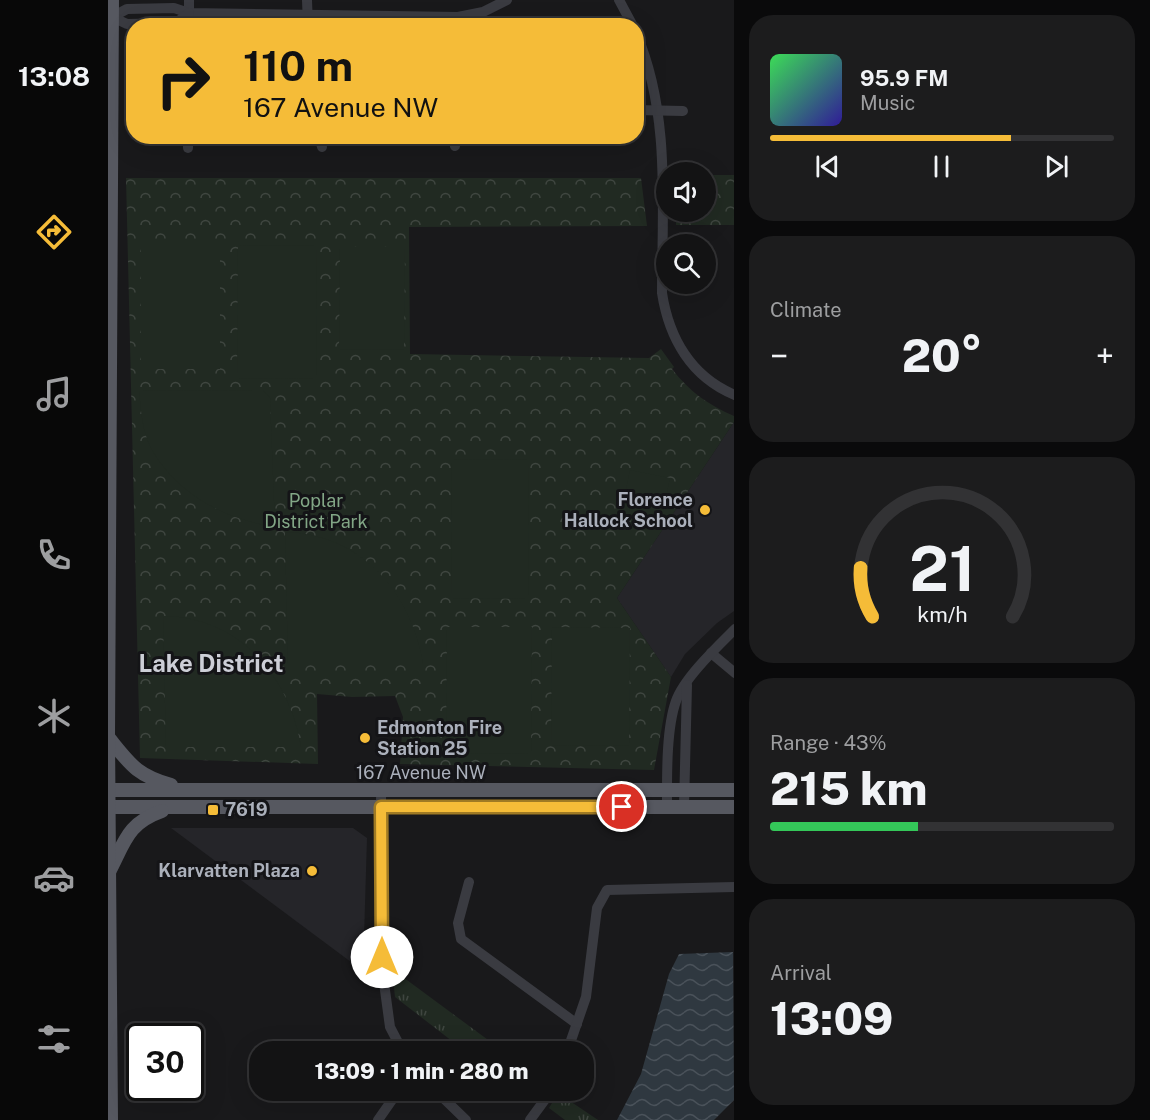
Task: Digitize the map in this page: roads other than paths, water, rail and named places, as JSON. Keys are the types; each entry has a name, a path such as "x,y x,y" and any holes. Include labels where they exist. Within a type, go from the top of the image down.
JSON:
{"main road":[{"path":"110,1119 108,736 110,17 112,0"},
{"path":"108,736 132,767 153,780 174,786 212,790"},
{"name":"167 Avenue NW","path":"108,790 734,790"},
{"name":"167 Avenue NW","path":"108,807 734,807"},
{"path":"109,872 125,839 145,817 180,807"}],"street":[{"path":"189,0 189,18"},
{"path":"307,0 308,18"},
{"path":"452,18 495,8 507,0"},
{"path":"623,1 630,18"},
{"path":"110,17 127,9 174,8 189,13 274,18"},
{"path":"644,58 656,111 661,159 662,293 665,312 674,337 693,365 713,383 734,394"},
{"path":"644,110 683,111"},
{"path":"667,807 671,727 676,700 711,653 734,630"},
{"path":"711,653 734,673"},
{"path":"684,807 687,683"},
{"path":"381,791 382,968 390,1027 397,1041"},
{"path":"469,882 458,923 461,939 577,1024"},
{"path":"571,1041 586,997 597,908 607,890 734,887"},
{"path":"378,1120 391,1101"},
{"path":"446,1101 466,1120"},
{"path":"530,1120 544,1101"}],"water":[{"path":"733,952 734,1100 714,1120 617,1120 641,1074 669,974 679,954"}],"place":[{"name":"Florence Hallock School","path":"705,510"},
{"name":"Edmonton Fire Station 25","path":"365,738"},
{"name":"7619","path":"213,810"},
{"name":"Klarvatten Plaza","path":"312,871"}],"district":[{"name":"Lake District","path":"211,664"}],"park label":[{"name":"Poplar District Park","path":"316,511"}]}
